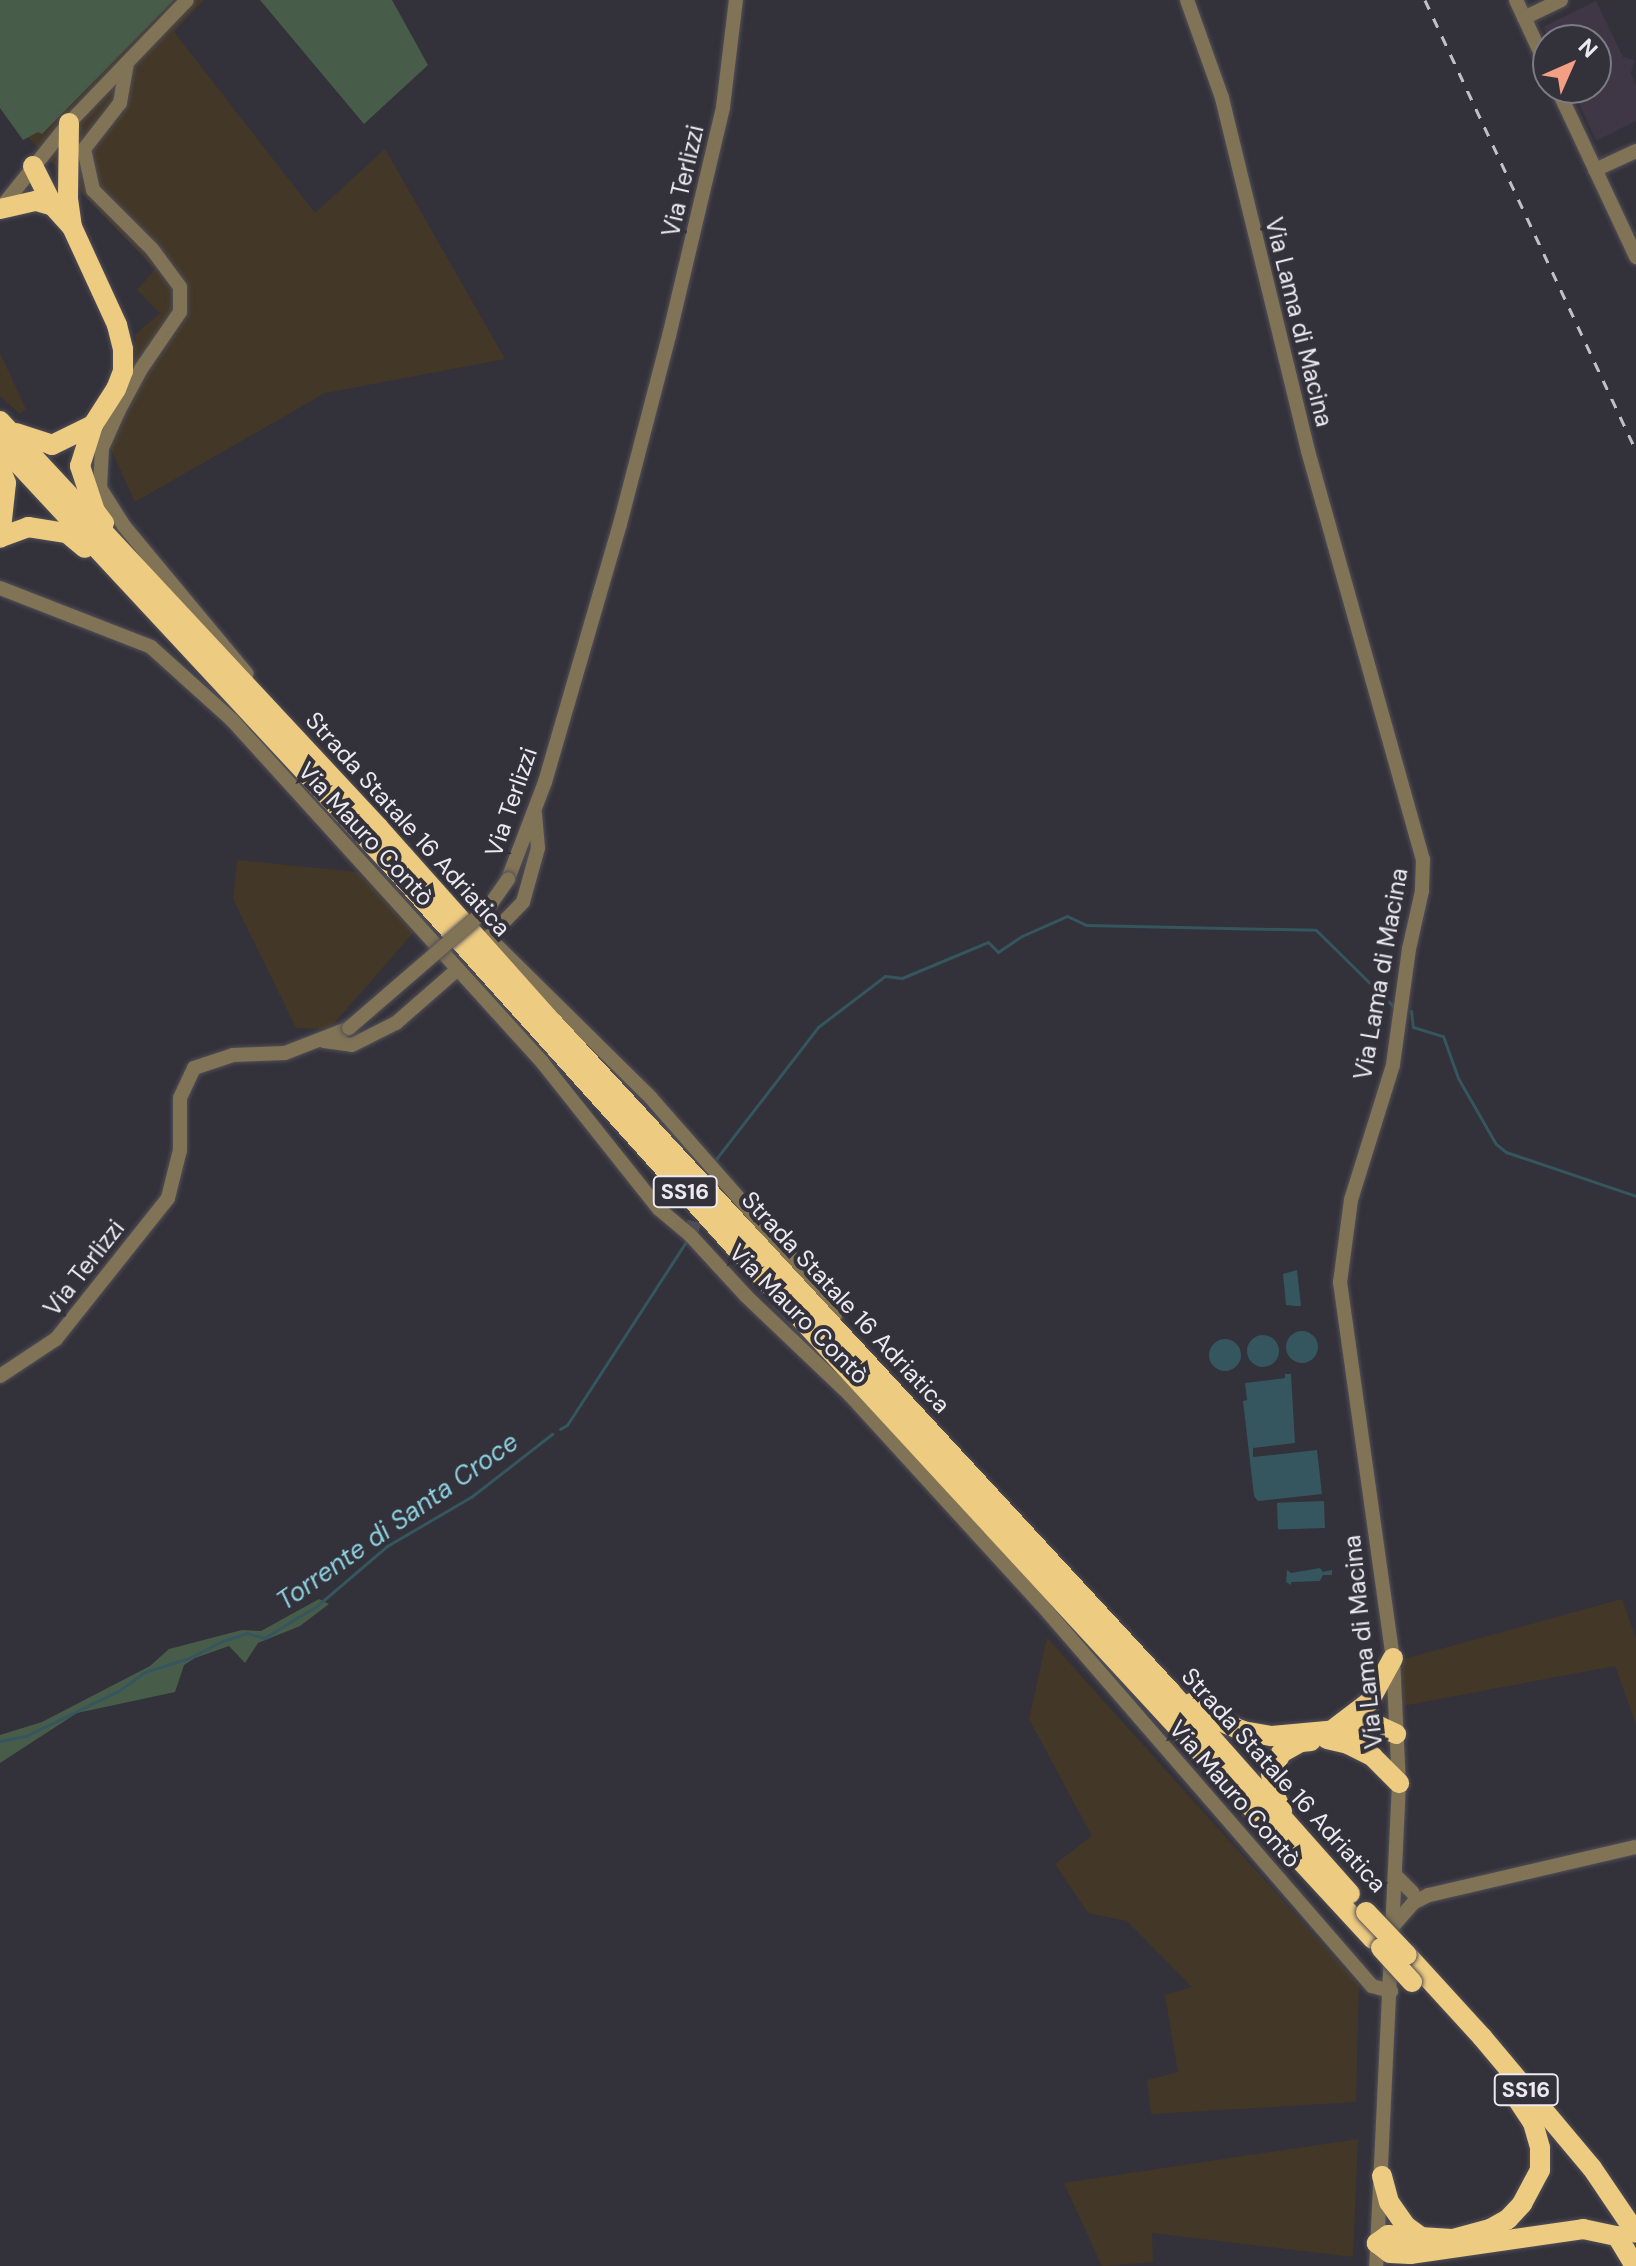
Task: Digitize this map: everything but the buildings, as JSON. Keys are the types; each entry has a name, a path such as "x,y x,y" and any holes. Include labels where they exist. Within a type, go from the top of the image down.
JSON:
{"highway":[{"path":"60,203 69,123"},
{"path":"33,166 60,203 72,227 117,325 123,349 123,371 116,389 93,425 80,466 95,511 172,607"},
{"path":"0,209 36,201 60,203"},
{"path":"0,420 18,435 52,445 93,425"},
{"name":"Strada Statale 16 Adriatica","path":"0,420 1157,1677 1482,2037 1592,2168 1636,2233"},
{"name":"Strada Statale 16 Adriatica","path":"0,444 1510,2088 1636,2249"},
{"path":"0,468 6,483 0,538 28,527 67,533 128,581"},
{"path":"1289,1825 1273,1792 1271,1773 1281,1753 1301,1742 1331,1734 1369,1702 1393,1658"},
{"path":"1157,1677 1215,1719 1243,1731 1272,1736 1331,1734 1377,1740 1396,1734"},
{"path":"1331,1734 1373,1757 1399,1783"},
{"path":"1377,2243 1390,2253 1490,2229 1508,2219 1533,2188 1540,2170 1540,2148 1533,2123 1510,2088"},
{"path":"1382,2176 1389,2202 1422,2246"},
{"path":"1401,2266 1422,2246 1583,2229 1617,2236 1635,2266"}],"street":[{"path":"0,209 69,123 187,0"},
{"name":"Via Terlizzi","path":"0,1376 56,1339 168,1198 180,1150 180,1098 194,1068 233,1055 285,1053 324,1041 349,1028 488,908 508,879 535,811 620,524 669,336 723,107 736,0"},
{"name":"Via Lama di Macina","path":"1187,0 1222,98 1308,451 1411,805 1423,859 1422,891 1393,1065 1351,1200 1340,1282 1393,1658 1399,1783 1376,2266"},
{"path":"1516,0 1532,35"},
{"path":"1524,18 1561,0"},
{"path":"127,63 120,103 84,149 93,190 152,249 180,287 180,312 141,369 113,423 102,448 100,488 124,526 251,679 489,937 651,1098 790,1256 838,1320 1084,1588"},
{"path":"1564,104 1636,257"},
{"path":"1595,170 1636,151"},
{"name":"Via Mauro Contò","path":"0,588 151,647 232,720 542,1062 659,1209 690,1235 746,1296 850,1395 1040,1603 1372,1986 1391,1991"},
{"path":"489,937 523,902 538,848 535,811"},
{"path":"324,1041 352,1045 396,1023 458,969"},
{"path":"1395,1900 1429,1895 1636,1847"},
{"path":"1396,1876 1412,1898"},
{"path":"1394,1926 1412,1898"}],"shaded area":[{"path":"0,0 204,0 174,32 315,213 385,149 505,359 325,393 135,502 106,438 136,361 135,335 160,313 137,290 155,269 0,108"},
{"path":"1596,1 1607,24 1549,24"},
{"path":"1612,34 1623,57 1635,60 1631,73 1636,85 1636,121 1596,141 1579,104 1612,104"},
{"path":"0,353 26,409 20,414 0,396"},
{"path":"237,860 358,872 414,932 329,1029 296,1028 233,899"},
{"path":"1622,1599 1636,1639 1636,1724 1615,1666 1402,1706 1400,1660"},
{"path":"1047,1638 1359,1985 1356,2102 1151,2114 1147,2080 1178,2072 1165,1995 1192,1987 1127,1921 1088,1913 1055,1864 1092,1836 1029,1719"},
{"path":"1358,2139 1353,2257 1152,2233 1153,2262 1102,2266 1064,2183"}],"green space":[{"path":"0,0 174,0 42,134 38,132 23,140 0,108"},
{"path":"260,0 392,0 428,65 364,124"},
{"path":"319,1599 329,1604 300,1626 258,1643 245,1663 229,1646 195,1658 184,1665 175,1692 77,1713 0,1763 0,1735 42,1722 150,1666 169,1649 242,1630 261,1631"}],"water":[{"path":"1297,1270 1301,1306 1286,1305 1283,1274"},
{"path":"1302,1331 1313,1336 1318,1347 1313,1358 1302,1363 1291,1358 1286,1347 1291,1336"},
{"path":"1263,1335 1274,1340 1279,1351 1274,1362 1263,1367 1252,1362 1247,1351 1252,1340"},
{"path":"1225,1339 1236,1344 1241,1355 1236,1366 1225,1371 1214,1366 1209,1355 1214,1344"},
{"path":"1285,1374 1291,1374 1295,1443 1253,1448 1253,1457 1317,1450 1322,1494 1258,1501 1254,1496 1243,1401 1247,1400 1245,1383 1285,1378"},
{"path":"1324,1501 1325,1528 1278,1530 1277,1503"},
{"path":"1320,1568 1323,1572 1332,1570 1332,1575 1323,1575 1320,1581 1291,1582 1291,1585 1286,1582 1287,1570 1291,1573"}],"waterway":[{"name":"Torrente di Santa Croce","path":"713,1163 818,1027 885,976 902,978 988,942 998,952 1022,936 1067,916 1086,925 1316,930 1394,1007"},
{"name":"Torrente di Santa Croce","path":"1411,1011 1413,1027 1443,1036 1458,1078 1496,1144 1506,1152 1636,1196"},
{"name":"Torrente di Santa Croce","path":"560,1429 567,1425 687,1240"},
{"name":"Torrente di Santa Croce","path":"0,1741 26,1736 118,1691 145,1672 189,1658 223,1641 247,1633 264,1638 318,1605 387,1546 471,1497 552,1434"}],"tunnel":[{"path":"690,1235 701,1201"}],"railway":[{"path":"1425,0 1636,450"}]}
